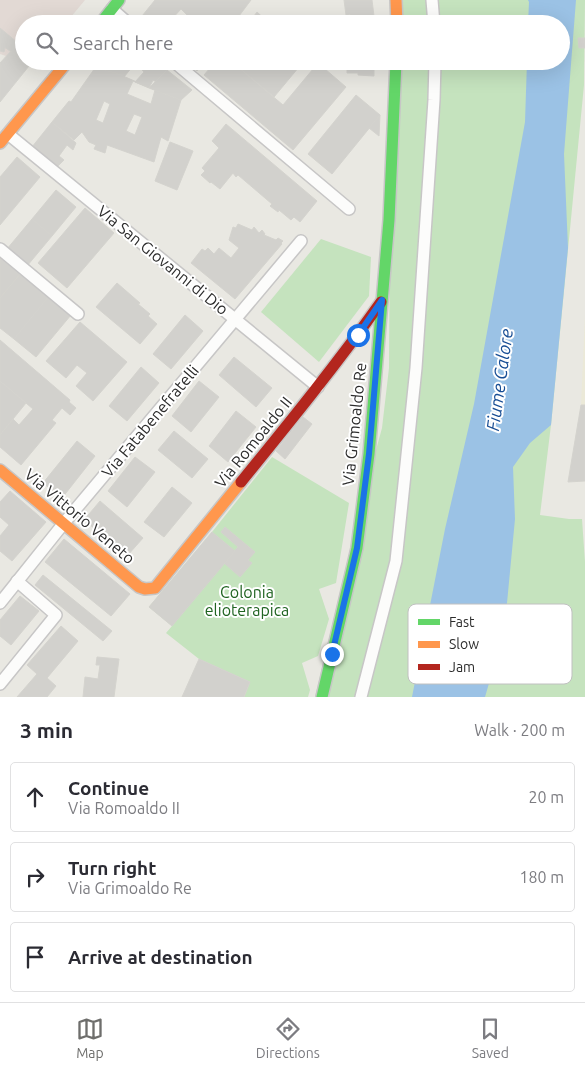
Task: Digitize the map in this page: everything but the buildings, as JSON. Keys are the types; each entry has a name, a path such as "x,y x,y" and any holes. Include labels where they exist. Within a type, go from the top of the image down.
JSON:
{"street":[{"path":"107,15 120,0"},
{"path":"396,0 397,15"},
{"path":"432,0 433,15"},
{"path":"112,9 119,15"},
{"path":"4,138 61,70"},
{"path":"184,70 348,209"},
{"name":"Via Grimoaldo Re","path":"322,697 357,548 369,454 389,220 396,70"},
{"path":"361,697 396,560 416,368 435,70"},
{"name":"Via San Giovanni di Dio","path":"4,138 237,320 318,387"},
{"name":"Via Fatabenefratelli","path":"0,602 301,241"},
{"path":"0,250 78,314"},
{"name":"Via Romoaldo II","path":"139,587 145,590 154,588 318,387 382,300"},
{"name":"Via Vittorio Veneto","path":"0,470 139,587"},
{"path":"0,684 56,615 17,581"}],"shaded area":[{"path":"0,0 85,0 72,15 15,15 15,54 11,51 6,56 0,54"},
{"path":"585,315 585,405 581,405"}],"green space":[{"path":"390,0 585,0 584,85 551,425 540,515 582,519 585,562 585,697 315,697 358,516 382,428 389,368 391,70 570,70 570,15 390,15"},
{"path":"321,239 371,257 369,296 319,362 261,312"},
{"name":"Colonia elioterapica","path":"272,457 349,503 336,583 319,589 329,619 318,656 302,663 310,690 308,697 244,697 250,682 199,659 166,633 172,626 149,607"}],"water":[{"name":"Fiume Calore","path":"528,0 576,0 564,154 568,248 551,425 530,443 513,467 515,519 507,604 430,604 445,529 474,404 525,122 527,70 570,70 570,15 528,15"},
{"path":"415,684 489,684 485,697 412,697"}],"traffic: fast":[{"path":"107,15 119,0"},
{"path":"322,697 357,548 369,454 389,220 396,70"}],"traffic: slow":[{"path":"396,0 397,15"},
{"path":"0,143 61,70"},
{"path":"0,470 139,587 145,589 155,588 241,482"}],"traffic: jam":[{"path":"241,482 330,371 381,302"}],"route":[{"path":"332,654 357,548 369,454 382,300 358,335"}]}
